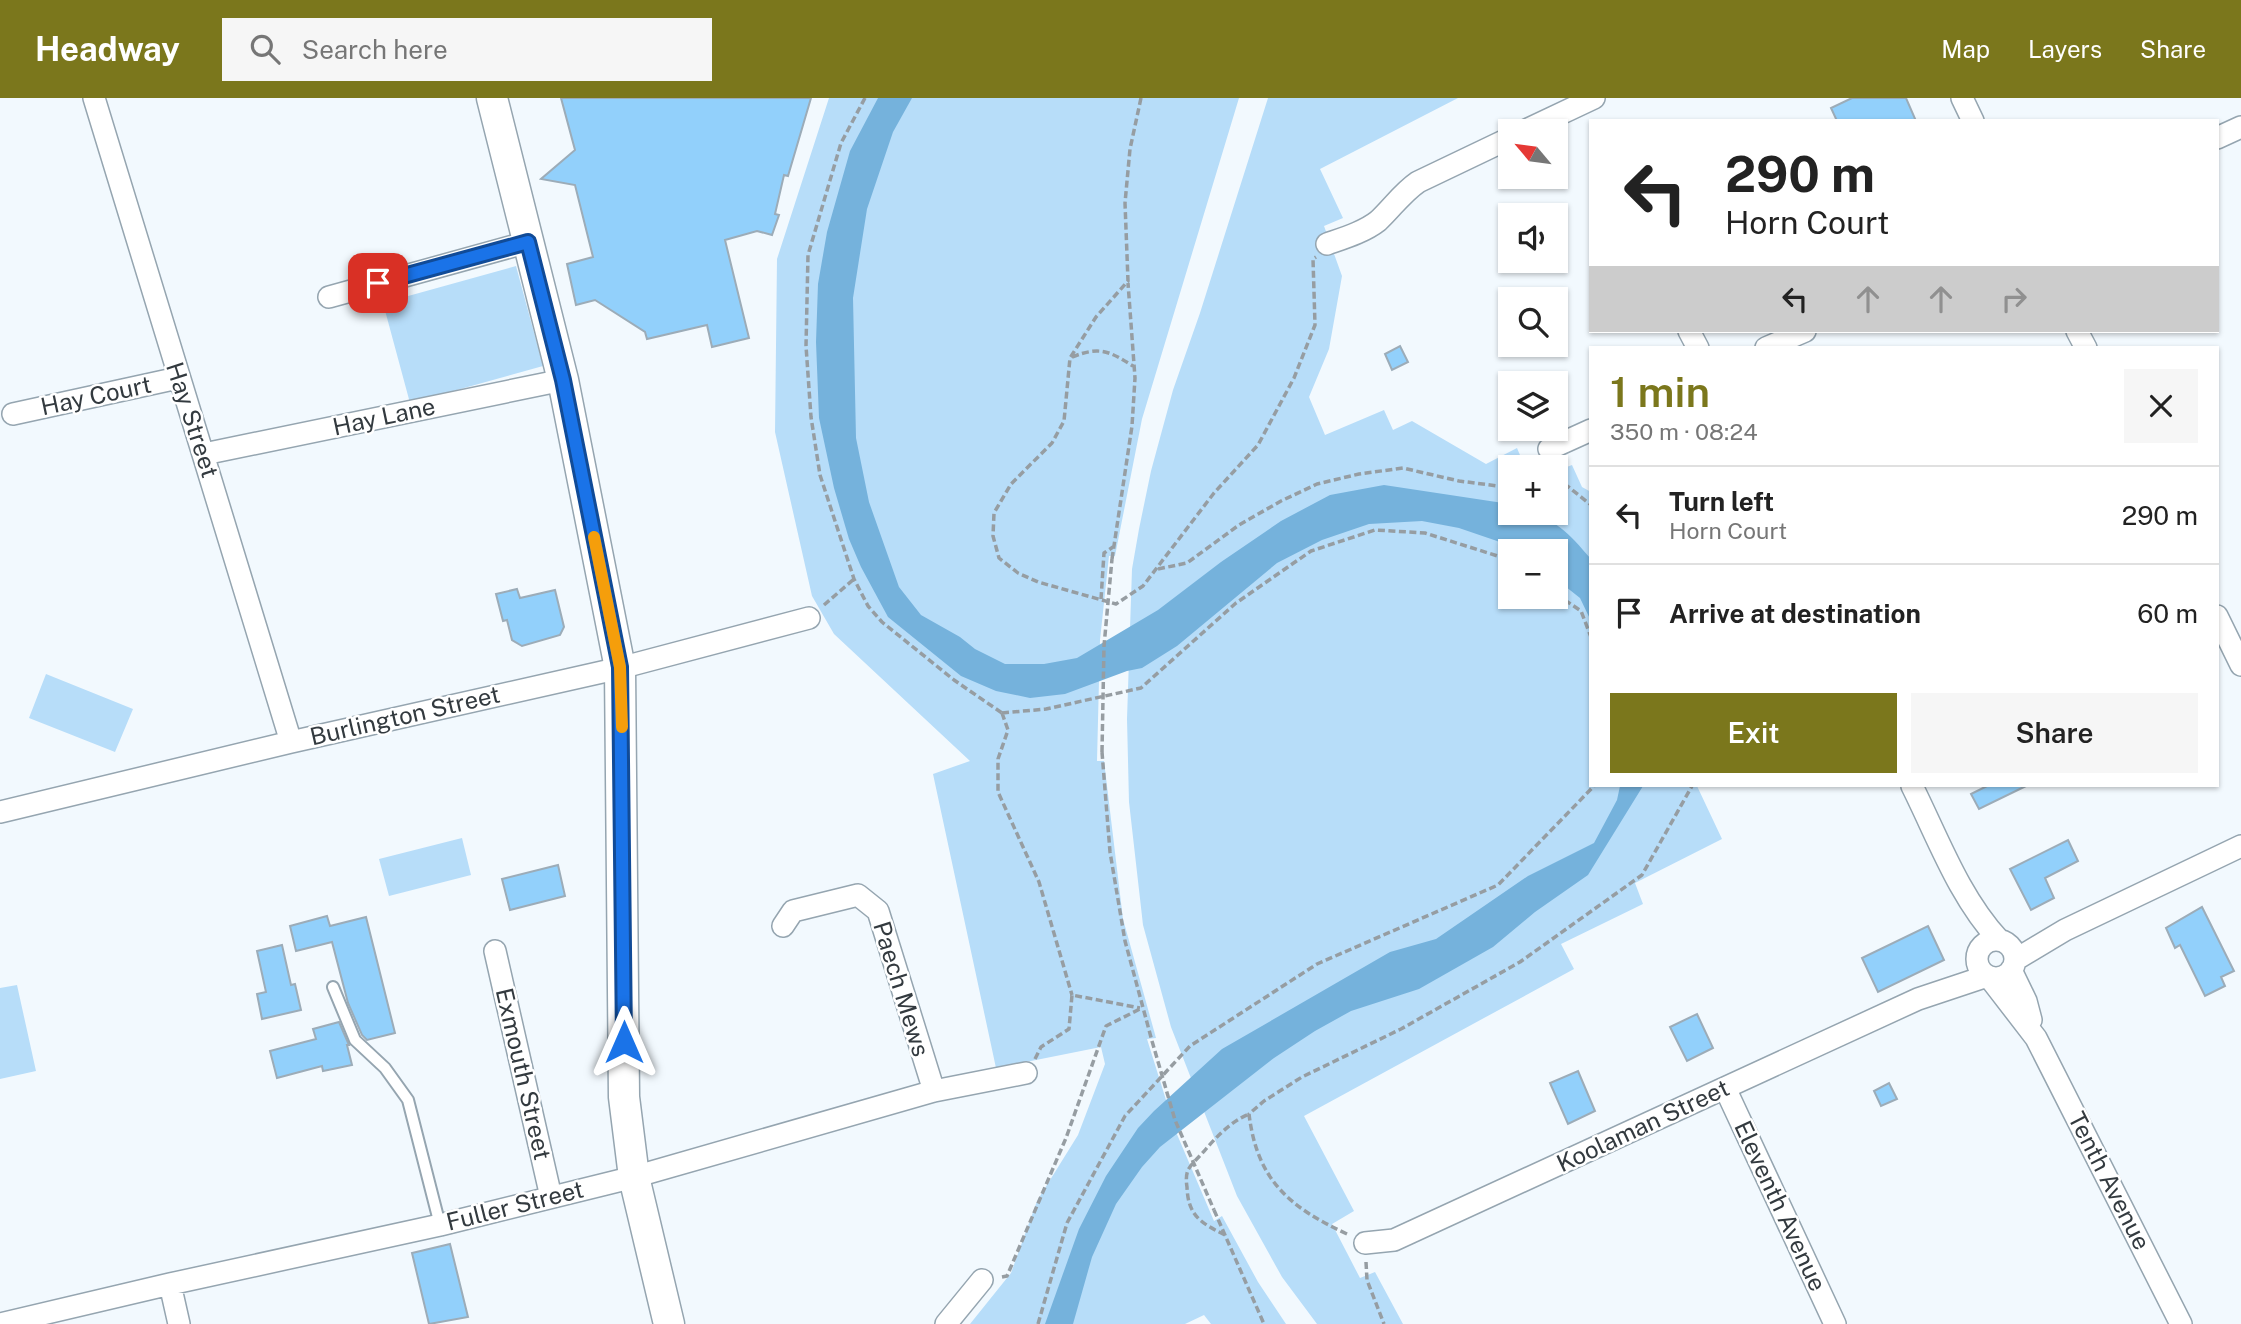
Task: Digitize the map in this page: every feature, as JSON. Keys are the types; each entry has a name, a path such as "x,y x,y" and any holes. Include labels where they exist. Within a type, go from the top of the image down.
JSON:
{"street":[{"name":"Hay Street","path":"94,98 291,742"},
{"path":"492,98 563,380 620,667 624,1097 634,1177 669,1324"},
{"path":"1962,98 1972,119"},
{"path":"1554,119 1589,105"},
{"path":"2219,137 2241,128"},
{"path":"1327,244 1378,221 1418,182 1498,144"},
{"path":"329,297 528,242"},
{"path":"1771,346 1800,333"},
{"name":"Hay Court","path":"13,414 178,378"},
{"name":"Hay Lane","path":"204,454 563,380"},
{"path":"1549,449 1589,431"},
{"name":"Burlington Street","path":"0,812 620,667 809,618"},
{"path":"2219,620 2241,665"},
{"name":"Tenth Avenue","path":"1912,787 1964,892 1982,921 2009,954 2036,1038"},
{"path":"2009,954 1988,941 1983,965 2001,977 2009,954 2241,846"},
{"name":"Tenth Avenue","path":"1964,892 1983,965 2036,1038 2182,1324"},
{"name":"Paech Mews","path":"783,926 793,911 858,895 878,911 933,1091"},
{"name":"Exmouth Street","path":"495,951 551,1197"},
{"name":"Koolaman Street","path":"1365,1243 1394,1240 1918,999 1983,965"},
{"name":"Fuller Street","path":"0,1324 440,1225 634,1177 933,1091 1027,1073"},
{"name":"Eleventh Avenue","path":"1726,1088 1835,1324"},
{"path":"946,1324 982,1280"},
{"path":"170,1284 179,1324"}],"lane":[{"path":"333,987 355,1040 384,1068 408,1100 440,1225"}],"path":[{"path":"865,98 841,143 808,256 806,346 811,417 820,475 854,579 867,606 882,622 954,680 1002,713 1007,730 998,759 998,792 1040,882 1072,995 1069,1029 1041,1047 1027,1073"},
{"path":"1141,98 1130,149 1125,202 1133,366 1132,426 1112,559 1104,646 1102,752 1110,852 1125,941 1175,1120 1264,1324"},
{"path":"1128,281 1096,317 1070,358 1064,421 1052,443 1011,484 994,513 993,536 999,558 1018,573 1038,582 1116,604 1143,586 1214,493 1258,445 1294,379 1315,325 1313,259 1327,244"},
{"path":"1070,358 1087,351 1103,350 1133,366"},
{"path":"1157,569 1187,563 1239,525 1280,501 1317,484 1348,476 1403,468 1459,481 1498,486"},
{"path":"1568,487 1589,503"},
{"path":"1002,713 1046,709 1141,688 1236,603 1311,551 1375,530 1425,533 1498,556"},
{"path":"1101,599 1104,553 1114,546"},
{"path":"809,618 854,579"},
{"path":"1568,602 1581,611 1589,632"},
{"path":"1038,1324 1067,1223 1125,1116 1190,1046 1317,964 1498,885 1593,787"},
{"path":"1225,1235 1193,1214 1187,1194 1188,1170 1218,1135 1302,1077 1401,1029 1520,962 1642,875 1691,787"},
{"path":"1072,995 1142,1008"},
{"path":"982,1280 1007,1276 1066,1138 1106,1026 1142,1008"},
{"path":"1249,1114 1252,1139 1270,1178 1287,1199 1314,1218 1365,1243 1367,1280 1384,1324"}],"shaded area":[{"path":"829,98 1239,98 1142,419 1115,556 1109,556 1100,640 1097,761 1104,761 1123,919 1156,1038 1147,1039 1176,1132 1214,1221 1222,1216 1258,1282 1286,1324 1211,1324 1204,1315 1185,1324 970,1324 1011,1273 1037,1201 1078,1135 1105,1064 1101,1047 996,1068 933,774 970,761 834,634 812,596 775,432 777,259"},
{"path":"878,98 912,98 893,132 867,209 853,298 856,438 869,502 899,587 921,615 960,637 975,649 1005,664 1044,664 1077,658 1158,610 1281,521 1330,495 1384,485 1498,502 1498,525 1556,525 1589,557 1589,617 1580,598 1568,588 1568,539 1498,539 1498,542 1459,528 1422,521 1369,524 1322,540 1277,563 1177,646 1142,668 1065,694 1030,698 996,691 961,676 888,617 849,539 834,488 819,418 816,342 818,284 827,232 850,151"},
{"path":"1268,98 1458,98 1320,169 1343,218 1324,226 1342,276 1329,349 1309,397 1325,435 1384,410 1393,430 1412,421 1486,464 1498,458 1498,525 1568,525 1568,466 1572,465 1582,487 1589,491 1589,787 1697,787 1722,839 1635,883 1643,904 1561,944 1574,969 1304,1116 1354,1211 1332,1224 1360,1278 1375,1272 1403,1324 1317,1324 1282,1277 1237,1196 1171,1027 1143,925 1129,802 1127,719 1132,569 1151,471 1173,390"},
{"path":"516,266 543,366 410,403 383,303"},
{"path":"1517,448 1520,455 1503,455"},
{"path":"46,674 133,709 115,752 29,718"},
{"path":"1620,787 1642,787 1588,875 1535,912 1493,947 1419,989 1351,1011 1315,1031 1274,1058 1160,1147 1116,1204 1092,1257 1073,1324 1045,1324 1079,1229 1106,1176 1138,1128 1154,1111 1222,1049 1390,952 1436,939 1528,876 1594,843 1617,800"},
{"path":"462,838 471,875 389,896 379,859"},
{"path":"17,985 36,1071 0,1079 0,988"}],"building":[{"path":"561,98 811,98 788,176 784,175 775,214 779,215 772,235 757,231 725,240 749,338 712,347 707,325 647,339 645,332 595,300 576,305 567,264 593,257 575,185 541,179 575,150"},
{"path":"1852,98 1906,98 1915,119 1836,119 1831,108"},
{"path":"1400,346 1408,362 1392,370 1385,354"},
{"path":"517,589 520,598 555,590 564,627 560,635 522,646 512,640 507,620 503,621 496,594"},
{"path":"1985,787 2024,787 1979,809 1971,794"},
{"path":"2068,840 2078,861 2045,878 2054,898 2031,910 2010,869"},
{"path":"558,865 565,896 510,910 502,879"},
{"path":"2202,907 2234,971 2221,977 2225,986 2205,996 2180,945 2175,948 2166,928"},
{"path":"327,916 330,926 366,917 395,1033 367,1040 362,1035 348,1003 332,942 296,951 290,926"},
{"path":"1928,926 1944,960 1878,992 1862,958"},
{"path":"282,945 291,985 295,984 301,1010 262,1019 257,994 266,992 257,951"},
{"path":"1697,1014 1713,1048 1687,1061 1670,1027"},
{"path":"339,1022 349,1045 352,1065 323,1071 322,1066 277,1078 270,1051 316,1039 313,1029"},
{"path":"1578,1071 1595,1111 1568,1124 1550,1083"},
{"path":"1889,1083 1897,1099 1881,1106 1874,1091"},
{"path":"450,1244 468,1317 429,1324 412,1253"}],"slow traffic":[{"path":"594,537 620,667 622,727"}],"route":[{"path":"378,283 528,242 563,380 620,667 624,1042"}]}
